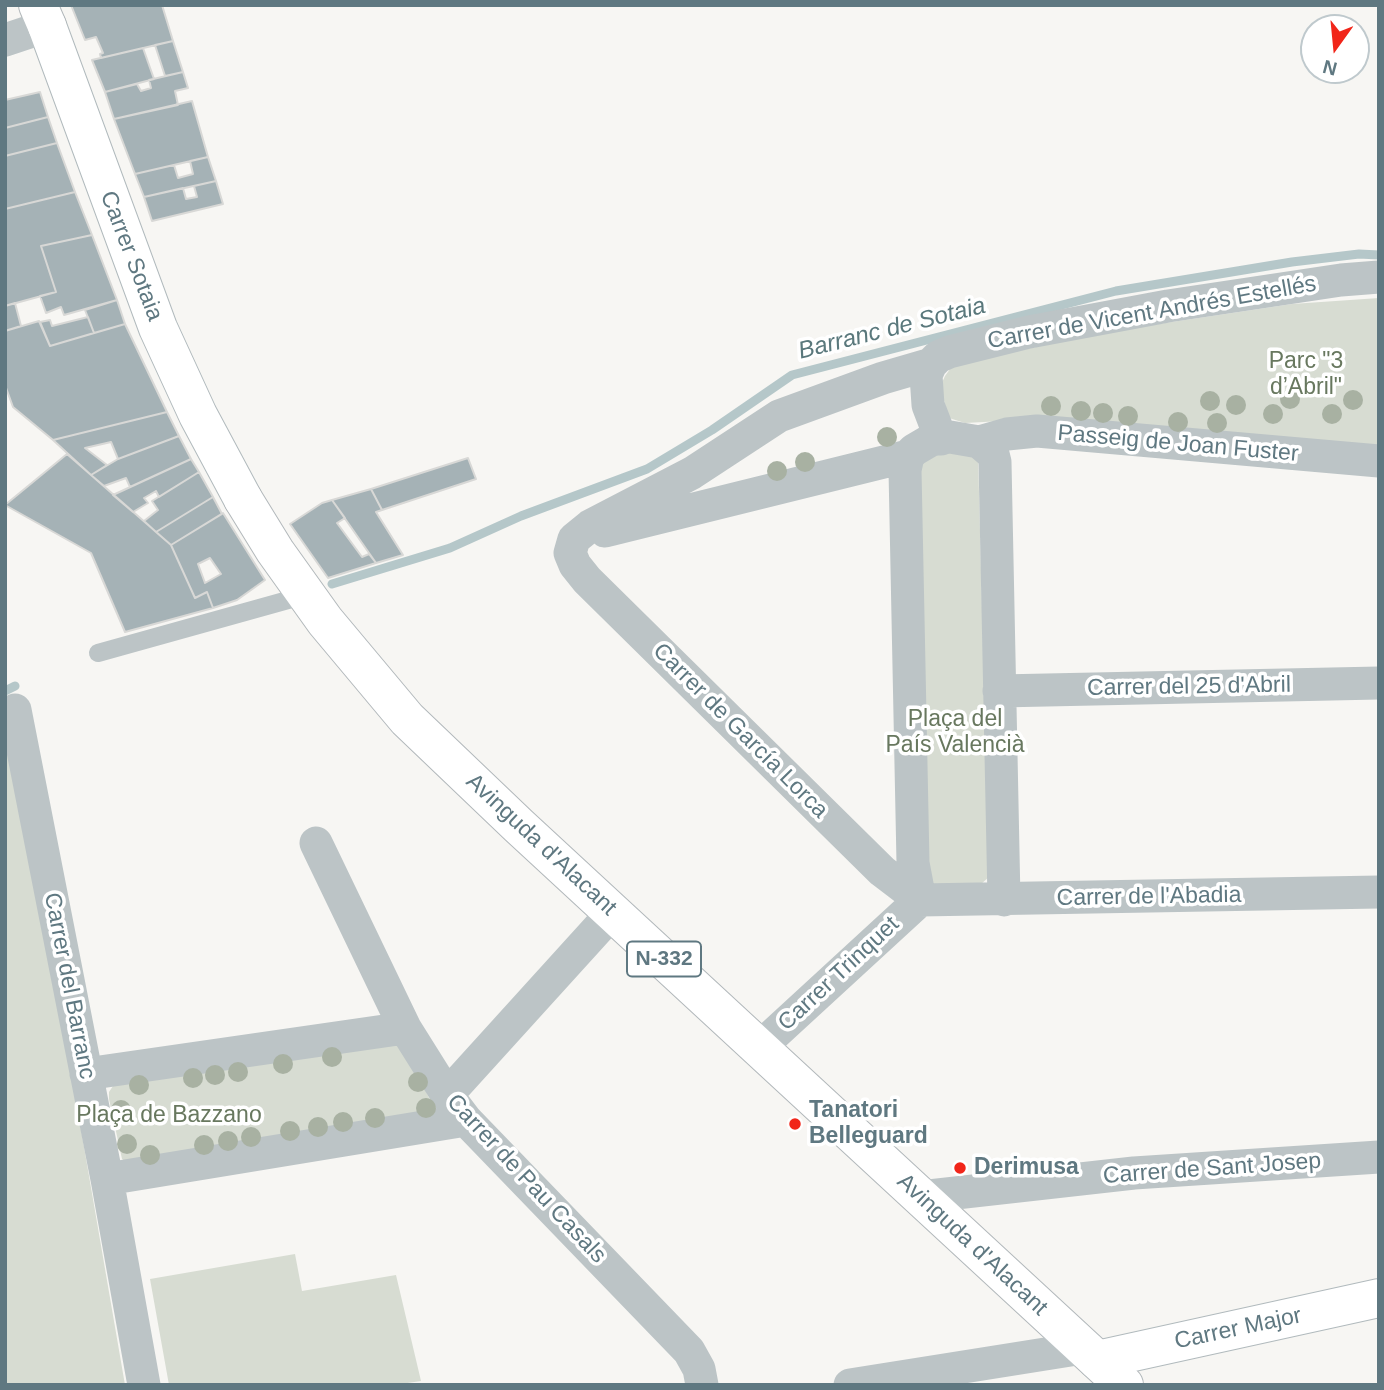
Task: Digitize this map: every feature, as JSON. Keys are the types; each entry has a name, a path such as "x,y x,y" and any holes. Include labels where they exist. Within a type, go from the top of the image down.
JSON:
{"main road":[{"name":"Carrer Sotaia","path":"43,16 158,328 198,415 243,499"},
{"name":"Avinguda d'Alacant","path":"243,499 306,595 369,676 407,719 500,809 1102,1364"},
{"name":"Carrer Major","path":"1102,1364 1379,1298"}],"street":[{"path":"5,40 43,16"},
{"name":"Carrer de Vicent Andrés Estellés","path":"572,546 606,516 692,473 779,416 883,378 931,364 949,352 1041,330 1168,306 1341,280 1379,278"},
{"path":"931,364 926,375 926,389 928,405 940,439"},
{"name":"Passeig de Joan Fuster","path":"979,442 1007,434 1037,432 1379,461"},
{"path":"572,546 908,456 922,444 940,439 950,437 979,442 993,454 995,462 1004,900"},
{"path":"908,456 905,470 913,863 920,900"},
{"name":"Carrer de García Lorca","path":"572,546 575,565 587,580 882,871 920,900"},
{"name":"Carrer del 25 d'Abril","path":"999,691 1379,683"},
{"name":"Carrer del Barranc","path":"15,710 107,1179 144,1385"},
{"name":"Carrer de Pau Casals","path":"316,843 405,1028 457,1108 689,1351 699,1369 702,1385"},
{"name":"Carrer de l'Abadia","path":"920,900 1379,892"},
{"name":"Carrer Trinquet","path":"759,1048 920,900"},
{"path":"107,1179 457,1108 613,912"},
{"path":"86,1074 405,1028"},
{"name":"Carrer de Sant Josep","path":"920,1197 1134,1173 1379,1157"},
{"path":"850,1385 1102,1364"}],"lane":[{"path":"98,653 306,595"}],"green space":[{"name":"Parc \"3 d’Abril\"","path":"1379,298 1379,455 1021,420 965,423 949,418 940,387 953,365 1105,332 1292,304"},
{"name":"Plaça del País Valencià","path":"950,446 978,454 989,877 981,884 933,885 926,877 918,459"},
{"path":"5,688 125,1385 5,1385"},
{"name":"Plaça de Bazzano","path":"393,1041 406,1050 432,1104 432,1110 128,1164 122,1159 109,1099 113,1086"},
{"path":"295,1254 302,1291 396,1275 421,1381 394,1385 169,1385 150,1279"}],"building":[{"path":"71,5 162,5 173,41 101,58 100,54 103,53 96,37 85,40"},
{"path":"173,41 183,72 165,76 155,45"},
{"path":"143,48 154,79 105,92 92,60"},
{"path":"183,72 188,88 175,91 178,105 114,119 105,92 137,84 141,91 151,88 149,80"},
{"path":"40,92 48,117 5,128 5,100"},
{"path":"192,101 208,157 135,174 114,119"},
{"path":"48,117 57,143 5,156 5,128"},
{"path":"57,143 75,192 5,209 5,156"},
{"path":"208,157 216,181 144,197 135,174 174,165 178,178 193,174 190,161"},
{"path":"216,181 223,204 152,221 144,197 183,188 186,199 197,197 194,186"},
{"path":"75,192 92,235 41,246 56,292 5,306 5,209"},
{"path":"92,235 117,300 64,315 61,307 46,313 40,296 56,292 41,246"},
{"path":"117,300 125,324 94,333 85,310"},
{"path":"15,303 21,326 5,331 5,306"},
{"path":"88,317 94,333 50,346 40,322 50,320 52,326"},
{"path":"39,321 50,346 125,324 167,412 53,440 13,407 5,385 5,331"},
{"path":"167,412 179,436 118,459 111,442 85,448 107,465 91,475 53,440"},
{"path":"179,436 191,459 130,487 126,478 104,486 91,475 118,459"},
{"path":"67,454 171,545 195,598 207,592 213,608 125,632 91,553 5,505"},
{"path":"468,458 476,479 382,510 371,489"},
{"path":"191,459 199,472 159,497 156,491 144,498 148,503 133,512 113,495"},
{"path":"199,472 213,497 156,532 144,521 158,510 152,501"},
{"path":"371,489 382,510 376,512 403,555 376,563 332,500"},
{"path":"213,497 222,514 171,545 156,532"},
{"path":"332,500 345,518 337,523 362,557 369,554 376,563 328,578 290,524 322,503"},
{"path":"223,513 265,580 237,600 213,608 207,592 195,598 171,545","holes":["210,558 221,574 205,583 198,564"]}],"waterway":[{"name":"Barranc de Sotaia","path":"332,584 450,548 521,516 647,469 712,430 792,375 1116,291 1292,262 1359,254 1379,255"},
{"name":"Barranc de Sotaia","path":"5,691 15,686"}],"place":[{"name":"Tanatori Belleguard","path":"795,1124"},
{"name":"Derimusa","path":"960,1168"}]}
